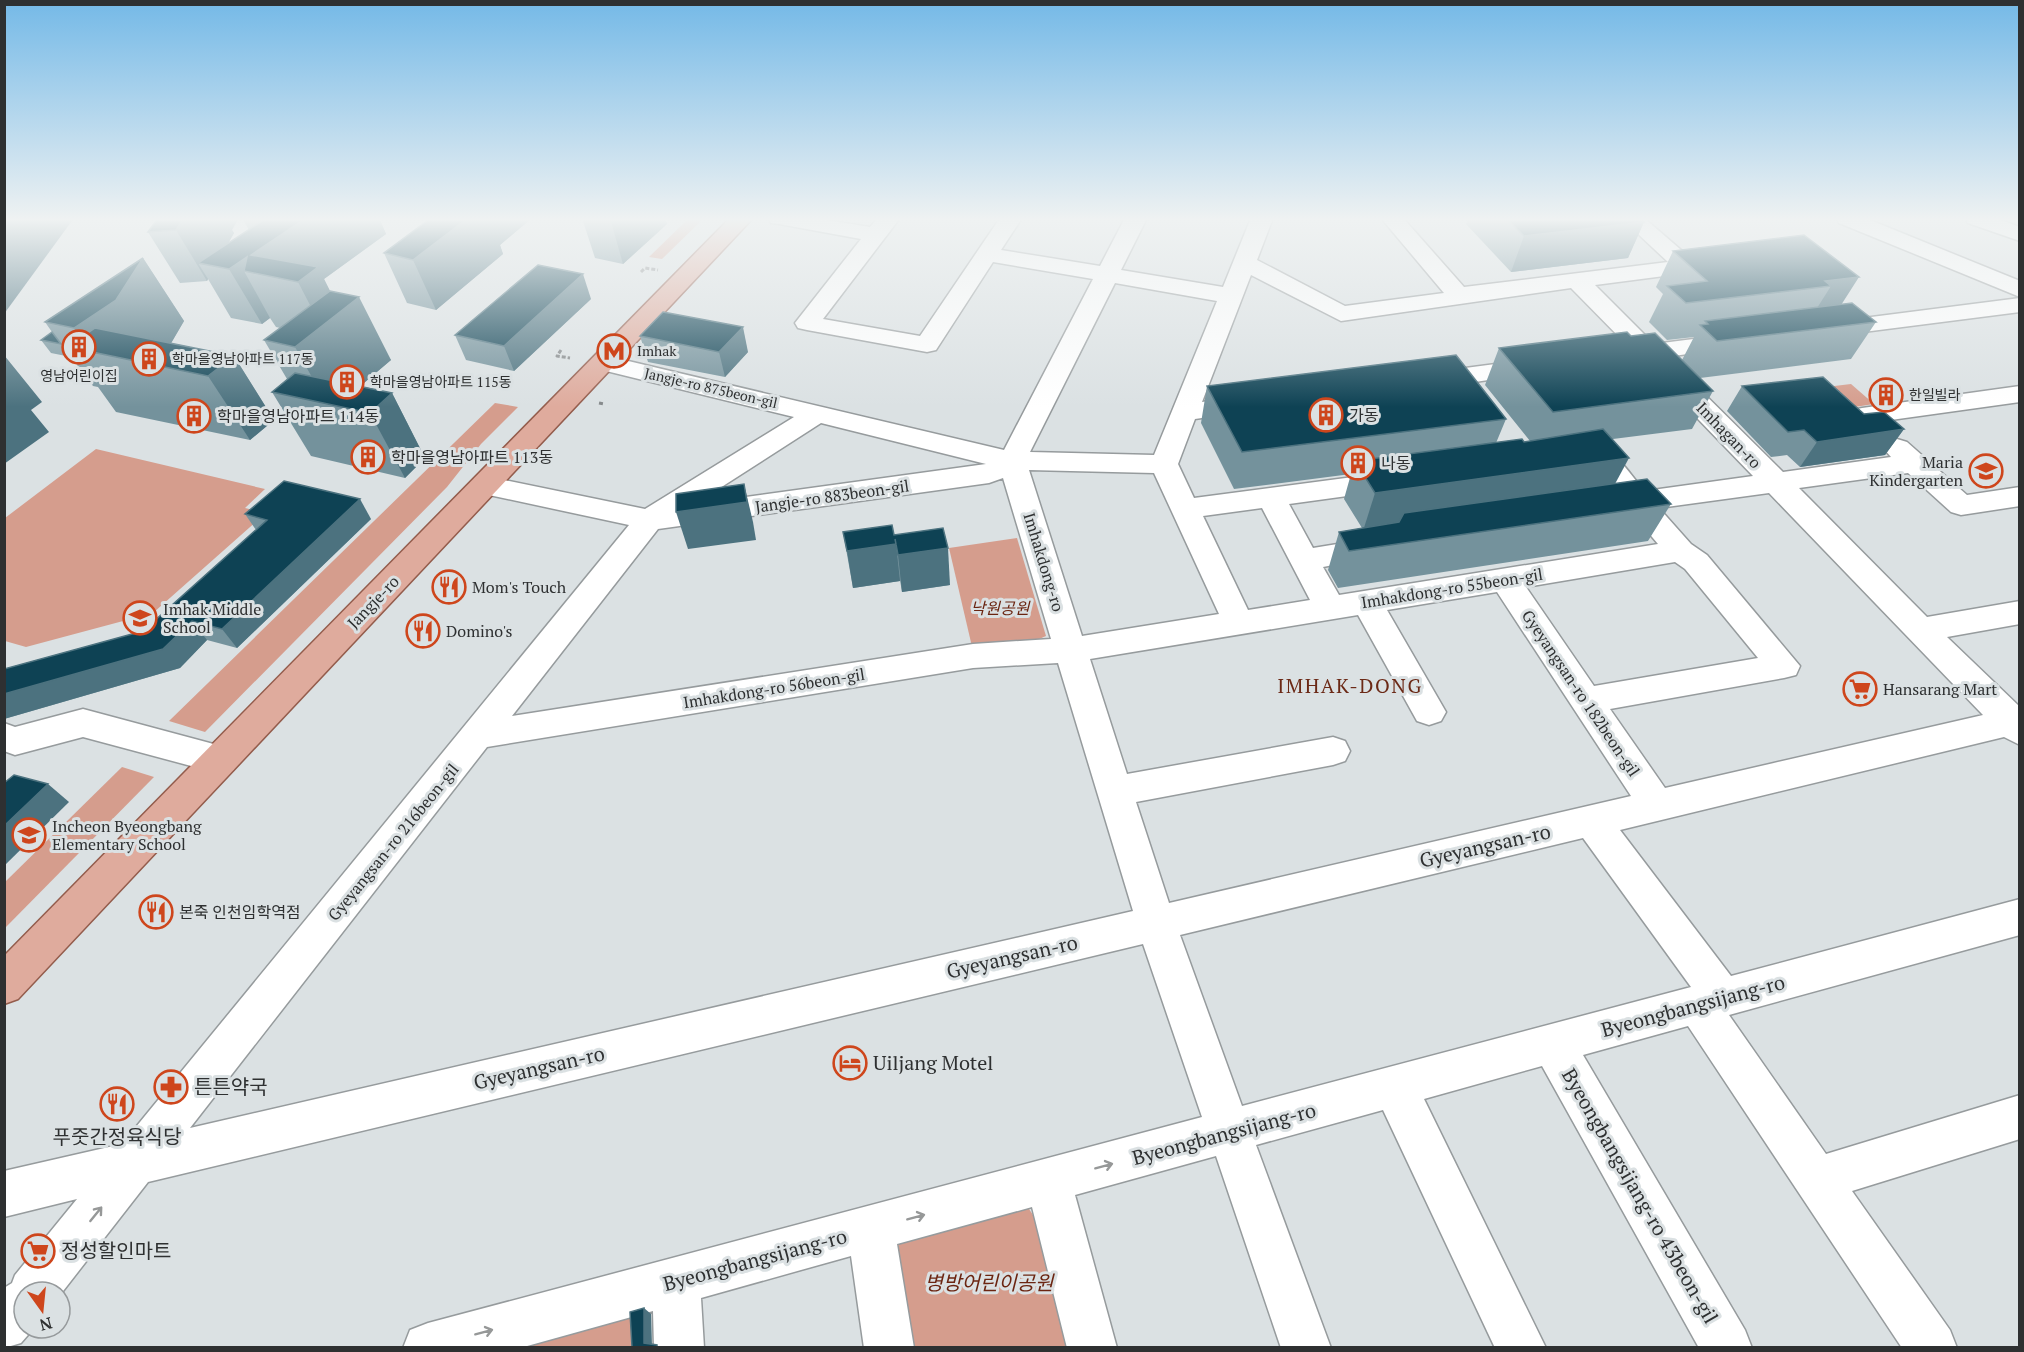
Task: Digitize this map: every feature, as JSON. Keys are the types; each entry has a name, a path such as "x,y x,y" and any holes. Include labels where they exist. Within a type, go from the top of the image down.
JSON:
{"main road":[{"name":"Jangje-ro","path":"4,986 485,485 586,360 673,281"}],"street":[{"path":"840,281 807,323 927,345 970,281"},
{"path":"1012,461 1104,281"},
{"path":"1143,281 1231,296"},
{"path":"1237,281 1164,464 1239,623"},
{"path":"1280,281 1341,314 1450,300 1458,295 1568,281"},
{"path":"1447,281 1458,295"},
{"name":"Imhagan-ro","path":"1578,281 1919,630 2016,725"},
{"path":"1998,281 2019,290"},
{"path":"1810,332 2019,305"},
{"path":"1612,357 1752,339"},
{"name":"Jangje-ro 875beon-gil","path":"586,360 819,413 1012,461 1164,464"},
{"path":"1398,384 1552,364"},
{"path":"2019,394 1862,416 1961,505 2019,496"},
{"path":"1184,412 1267,401"},
{"name":"Jangje-ro 875beon-gil","path":"649,520 819,413"},
{"path":"1561,458 1596,453 1680,551 1696,562 1784,666 1586,700"},
{"name":"Jangje-ro 883beon-gil","path":"485,485 649,520 989,474 1012,461"},
{"name":"Imhakdong-ro","path":"1012,461 1156,924 1306,1347"},
{"path":"1598,508 1914,463"},
{"path":"1185,509 1422,476"},
{"path":"1271,497 1330,608"},
{"name":"Gyeyangsan-ro 216beon-gil","path":"42,1280 649,520"},
{"path":"1305,560 1374,550 1373,540 1397,537"},
{"name":"Imhakdong-ro 55beon-gil","path":"1071,650 1680,551"},
{"name":"Gyeyangsan-ro 182beon-gil","path":"1505,579 1657,806"},
{"path":"1367,602 1429,712"},
{"path":"1919,630 2019,612"},
{"name":"Imhakdong-ro 56beon-gil","path":"478,735 973,656 1071,650"},
{"path":"4,737 15,741 83,723 221,760"},
{"name":"Gyeyangsan-ro","path":"4,1194 1591,820 2016,725"},
{"path":"1115,791 1333,751"},
{"path":"1591,820 1710,1002 1817,1179 1932,1347"},
{"name":"Byeongbangsijang-ro","path":"428,1347 2019,917"},
{"name":"Byeongbangsijang-ro 43beon-gil","path":"1552,1044 1727,1347"},
{"path":"1395,1087 1521,1347"},
{"path":"1817,1179 2019,1117"},
{"path":"1048,1181 1092,1347"},
{"path":"871,1229 889,1347"},
{"path":"676,1281 679,1347"}],"path":[{"path":"561,350 556,356 586,360"},
{"path":"599,403 604,404"}],"green space":[{"path":"1851,384 1874,404 1848,408 1826,387"},
{"path":"495,403 518,407 481,444 447,487 205,732 169,721"},
{"path":"96,449 265,489 245,508 266,513 153,613 26,647 5,641 5,518"},
{"name":"낙원공원","path":"1017,538 1046,636 1030,643 973,651 949,548"},
{"path":"122,767 154,777 5,928 5,882"},
{"name":"병방어린이공원","path":"1027,1206 1043,1230 1072,1347 899,1347 895,1243"},
{"path":"637,1311 639,1347 510,1347"}],"building":[{"path":"108,281 128,281 116,300 74,328 45,322"},
{"path":"519,281 575,281 504,346 455,335"},
{"path":"1706,281 1825,281 1831,286 1686,303 1667,286"},
{"path":"330,291 359,297 295,347 264,340"},
{"path":"1852,303 1876,322 1717,341 1700,325 1708,324 1705,321"},
{"path":"663,312 743,327 719,352 640,336"},
{"path":"95,328 234,356 208,376 68,347"},
{"path":"52,332 61,344 41,340"},
{"path":"1627,332 1631,336 1655,333 1713,391 1553,412 1499,348"},
{"path":"1456,355 1506,419 1242,452 1207,386"},
{"path":"295,373 392,393 370,413 272,392"},
{"path":"1823,377 1864,414 1884,412 1904,429 1817,442 1804,430 1788,432 1742,386"},
{"path":"1603,429 1629,458 1375,493 1355,461 1522,439 1524,442"},
{"path":"1647,479 1671,504 1349,551 1339,532 1399,522 1404,513"},
{"path":"284,481 360,499 222,629 192,621 163,649 4,694 4,669 143,631 267,520 245,514"},
{"path":"744,484 747,502 676,512 676,494"},
{"path":"892,525 894,535 943,528 948,548 898,555 896,544 847,551 843,532"},
{"path":"14,775 48,784 4,826 4,783"},
{"path":"644,1308 644,1343 657,1345 657,1347 632,1347 630,1312"}],"place":[{"name":"영남어린이집","path":"79,347"},
{"name":"Imhak","path":"614,351"},
{"name":"학마을영남아파트 117동","path":"149,359"},
{"name":"학마을영남아파트 115동","path":"347,382"},
{"name":"한일빌라","path":"1886,395"},
{"name":"가동","path":"1326,415"},
{"name":"학마을영남아파트 114동","path":"194,416"},
{"name":"학마을영남아파트 113동","path":"368,457"},
{"name":"나동","path":"1358,463"},
{"name":"Maria Kindergarten","path":"1986,471"},
{"name":"Mom's Touch","path":"449,587"},
{"name":"Imhak Middle School","path":"140,618"},
{"name":"Domino's","path":"423,631"},
{"name":"Hansarang Mart","path":"1860,689"},
{"name":"Incheon Byeongbang Elementary School","path":"29,835"},
{"name":"본죽 인천임학역점","path":"156,912"},
{"name":"Uiljang Motel","path":"850,1063"},
{"name":"튼튼약국","path":"171,1087"},
{"name":"푸줏간정육식당","path":"117,1104"},
{"name":"정성할인마트","path":"38,1251"}],"district":[{"name":"IMHAK-DONG","path":"1350,686"}]}
